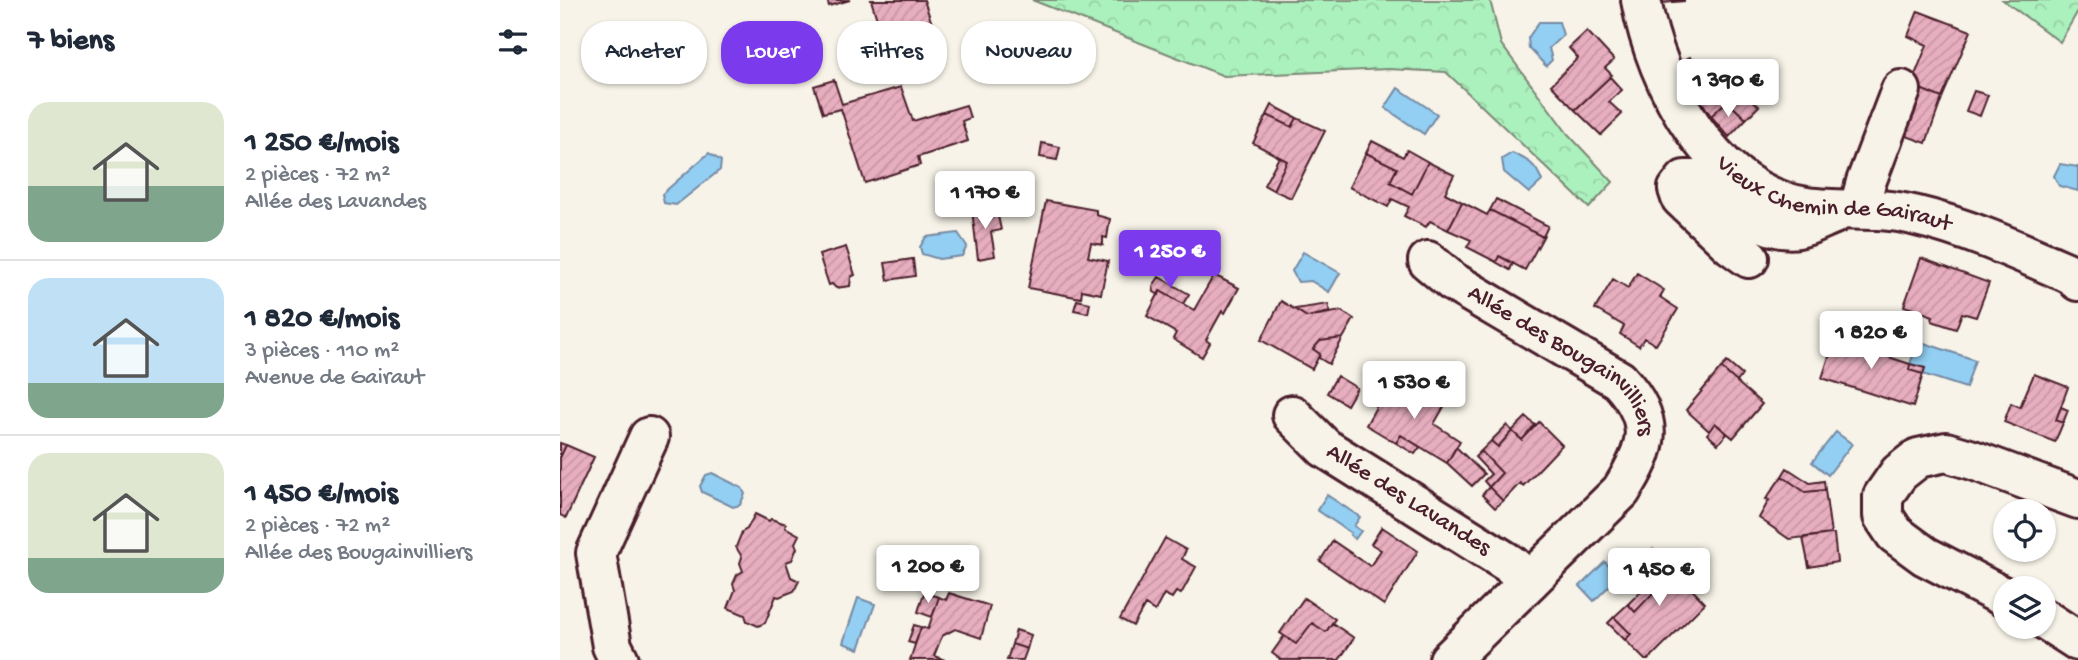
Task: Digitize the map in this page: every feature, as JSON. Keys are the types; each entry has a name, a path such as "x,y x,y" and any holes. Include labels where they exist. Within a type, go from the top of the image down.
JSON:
{"street":[{"name":"Vieux Chemin de Gairaut","path":"1641,0 1647,34 1667,86 1707,146 1729,171 1751,187 1805,207 1912,214 1987,237 2073,275 2078,281"},
{"path":"1749,258 1731,245 1681,198 1678,189 1685,180 1695,180 1753,219 1783,229 1799,228 1851,209 1866,183 1901,90"},
{"name":"Allée des Bougainvilliers","path":"1428,261 1453,282 1619,380 1633,395 1642,414 1646,436 1638,464 1620,491 1450,660"},
{"name":"Allée des Lavandes","path":"1292,415 1325,448 1510,564 1529,581"},
{"path":"619,660 612,646 596,553 649,437"},
{"path":"1993,591 1926,556 1895,534 1883,516 1883,496 1899,473 1918,458 1946,452 2078,499"},
{"path":"2056,627 2078,641"}],"green space":[{"path":"1032,0 1490,0 1501,44 1568,134 1613,182 1589,208 1446,72 1388,69 1224,76 1096,25 1096,21 1085,21"},
{"path":"2003,0 2078,0 2078,11 2060,42"}],"water":[{"path":"1539,22 1559,22 1563,35 1549,48 1552,60 1546,66 1529,48 1528,38"},
{"path":"1398,88 1437,114 1424,134 1385,108"},
{"path":"709,153 721,161 720,170 676,205 664,203 662,194"},
{"path":"1512,153 1531,163 1540,175 1542,181 1529,193 1504,172 1502,159"},
{"path":"2060,164 2078,167 2078,191 2059,186 2054,176"},
{"path":"958,233 967,246 962,256 939,259 922,254 920,247 926,237"},
{"path":"1177,233 1194,234 1212,261 1200,271 1174,260 1167,262 1163,249"},
{"path":"1303,252 1340,273 1329,292 1311,281 1298,282 1292,271"},
{"path":"1918,341 1975,360 1966,388 1923,374 1925,368 1910,364"},
{"path":"1836,432 1852,444 1828,475 1812,462"},
{"path":"712,473 742,488 745,494 740,505 733,507 702,492 700,486 706,475"},
{"path":"1327,495 1360,517 1354,526 1361,531 1355,539 1351,533 1317,510"},
{"path":"1605,562 1619,576 1594,601 1580,586"},
{"path":"858,598 875,604 859,649 843,643"}],"building":[{"path":"827,0 850,0 829,6"},
{"path":"871,0 924,0 931,21 878,21"},
{"path":"1663,0 1684,0 1684,1 1663,3"},
{"path":"1918,11 1971,31 1942,98 1911,85 1927,45 1908,36"},
{"path":"1587,31 1614,60 1605,68 1612,75 1575,110 1551,85 1578,58 1569,48"},
{"path":"1690,57 1713,94 1727,101 1711,116 1688,81 1680,62"},
{"path":"1610,77 1622,90 1609,102 1622,114 1601,135 1575,110"},
{"path":"834,80 842,104 901,87 913,121 966,105 970,118 962,121 968,141 918,157 920,165 865,183 841,109 823,113 814,86"},
{"path":"1911,85 1942,98 1926,143 1895,132"},
{"path":"1740,89 1759,106 1746,119 1727,101"},
{"path":"1974,91 1988,95 1980,116 1966,111"},
{"path":"1727,101 1746,119 1729,137 1711,116"},
{"path":"1272,105 1297,118 1292,127 1267,115"},
{"path":"1267,115 1292,127 1297,118 1325,131 1291,198 1273,190 1287,161 1253,143"},
{"path":"1372,141 1403,157 1407,150 1428,162 1412,194 1390,182 1397,168 1366,153"},
{"path":"1042,143 1060,147 1057,160 1040,157"},
{"path":"1366,153 1397,168 1390,182 1412,194 1428,162 1454,175 1445,193 1462,202 1448,230 1430,221 1426,227 1404,216 1409,207 1392,199 1388,207 1349,187"},
{"path":"1279,157 1287,161 1273,190 1264,185"},
{"path":"1496,199 1548,226 1543,237 1490,210"},
{"path":"1046,201 1096,210 1096,215 1110,219 1103,245 1091,243 1088,257 1108,261 1101,294 1082,290 1081,298 1028,288"},
{"path":"1462,202 1487,215 1490,210 1543,237 1525,270 1499,256 1496,262 1467,247 1471,240 1448,230"},
{"path":"987,206 989,212 997,211 1001,230 991,232 995,256 978,259 972,210"},
{"path":"846,247 855,275 851,277 850,286 836,288 832,284 829,285 819,255"},
{"path":"1499,256 1513,263 1510,270 1496,262"},
{"path":"1921,258 1989,283 1976,317 1962,313 1956,329 1932,321 1933,316 1904,306"},
{"path":"913,259 915,276 888,280 885,263"},
{"path":"1637,273 1664,290 1660,297 1678,309 1656,345 1644,338 1639,346 1620,334 1624,326 1595,309 1613,279 1628,288"},
{"path":"1214,275 1239,288 1206,340 1210,343 1202,357 1173,339 1176,333 1147,316 1160,291 1194,310"},
{"path":"1159,277 1189,294 1183,304 1160,291 1159,295 1154,292 1153,286"},
{"path":"1077,300 1090,303 1088,313 1074,310"},
{"path":"1281,301 1307,317 1341,311 1354,319 1343,338 1320,341 1313,349 1320,354 1312,369 1261,340"},
{"path":"1328,304 1330,312 1307,317 1295,309"},
{"path":"1838,329 1860,336 1858,347 1910,364 1909,370 1923,374 1913,407 1822,378"},
{"path":"1860,336 1887,345 1884,355 1858,347"},
{"path":"1343,338 1329,364 1319,358 1320,354 1313,349 1320,341"},
{"path":"1727,362 1742,375 1737,382 1721,368"},
{"path":"1910,364 1925,368 1923,374 1909,370"},
{"path":"1721,368 1762,404 1733,438 1715,423 1709,431 1686,410"},
{"path":"1398,370 1437,394 1433,401 1401,382 1388,403 1381,398"},
{"path":"2034,374 2068,387 2056,420 2063,423 2055,442 2004,422 2011,403 2020,407"},
{"path":"1337,376 1357,388 1347,405 1327,393"},
{"path":"1401,382 1433,401 1437,394 1448,400 1434,424 1460,441 1447,463 1401,435 1396,443 1366,425 1381,398 1388,403"},
{"path":"2061,407 2068,410 2063,423 2056,420"},
{"path":"1526,417 1535,425 1522,440 1512,431"},
{"path":"1539,422 1562,445 1523,486 1520,483 1503,501 1489,487 1502,473 1481,451 1491,441 1498,447 1512,431 1522,440"},
{"path":"1715,423 1727,434 1718,444 1707,434"},
{"path":"1507,425 1512,431 1498,447 1491,441"},
{"path":"1401,435 1420,447 1415,454 1396,443"},
{"path":"560,443 566,445 560,458"},
{"path":"566,445 594,457 566,518 560,515 560,458"},
{"path":"1456,447 1484,474 1472,486 1447,463"},
{"path":"1481,451 1502,473 1489,487 1484,481 1491,474 1475,457"},
{"path":"1787,468 1810,483 1824,481 1825,490 1805,492 1782,476"},
{"path":"1782,476 1805,492 1825,490 1831,534 1789,539 1759,518 1769,500 1766,499"},
{"path":"1489,487 1503,501 1495,508 1482,495"},
{"path":"755,514 769,521 771,519 786,524 785,527 799,535 792,560 786,562 791,577 799,581 794,591 776,596 765,623 758,626 747,621 745,615 728,608 735,590 733,584 737,575 743,571 740,563 742,557 736,547 742,532 747,529"},
{"path":"1382,527 1418,551 1384,605 1320,561 1333,541 1370,566 1381,550 1371,544"},
{"path":"1834,534 1837,562 1809,567 1803,538"},
{"path":"1165,538 1186,550 1182,559 1196,567 1181,594 1176,592 1172,598 1164,594 1155,611 1145,605 1133,626 1120,619"},
{"path":"1653,549 1705,603 1645,660 1625,640 1631,634 1614,617 1628,604 1635,612 1656,590 1635,568"},
{"path":"1649,583 1656,590 1635,612 1628,604"},
{"path":"924,593 939,597 932,617 918,612"},
{"path":"949,593 990,606 981,638 955,629 942,636 934,656 945,660 910,660 921,627 928,629 939,597 946,600"},
{"path":"1304,598 1335,619 1326,632 1312,623 1296,644 1280,633"},
{"path":"1614,617 1631,634 1625,640 1608,623"},
{"path":"1312,623 1326,632 1332,623 1354,638 1339,660 1281,660 1272,653 1284,636 1296,644"},
{"path":"914,625 921,627 915,644 908,642"},
{"path":"1016,630 1031,635 1027,649 1012,644"},
{"path":"1012,644 1027,649 1023,660 1007,660"}]}
